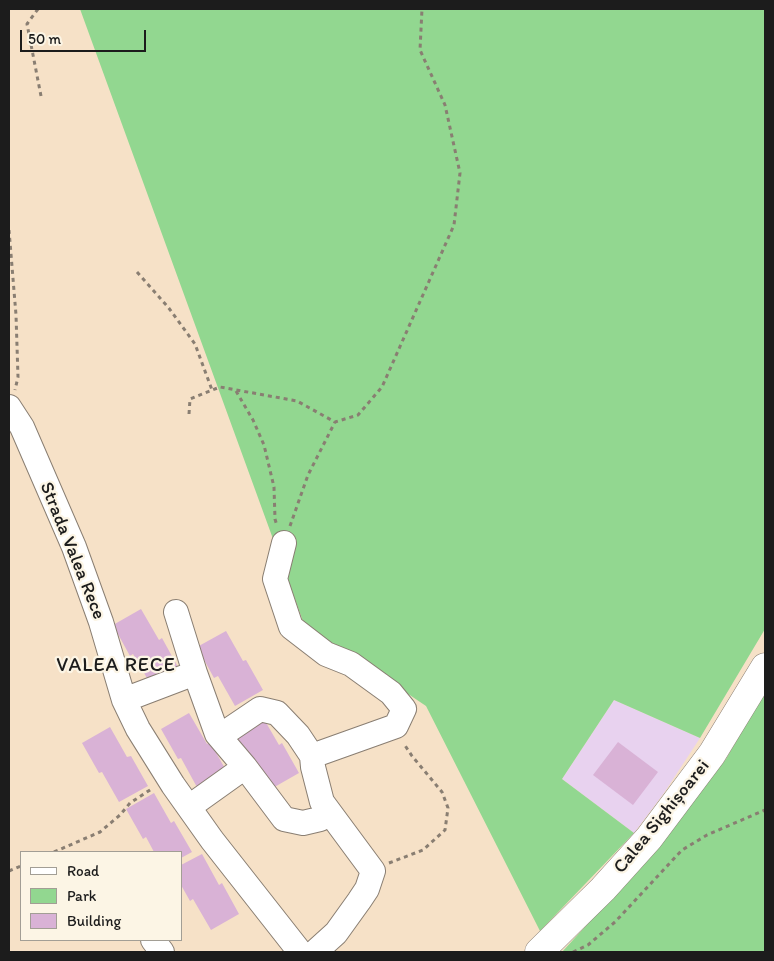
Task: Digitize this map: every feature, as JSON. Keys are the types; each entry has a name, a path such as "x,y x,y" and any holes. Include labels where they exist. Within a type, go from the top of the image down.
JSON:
{"main road":[{"name":"Calea Sighișoarei","path":"539,952 603,889 649,838 712,754 765,667"}],"street":[{"name":"Strada Valea Rece","path":"12,401 86,578 124,700 138,729 189,807 276,924 300,952"},
{"path":"284,543 275,578 292,628 326,654 351,664 391,693 404,709 396,726 312,756"},
{"path":"176,612 217,734 245,767 284,819 303,822 320,819 330,814"},
{"path":"124,700 195,673"},
{"path":"217,734 226,732 260,709 277,713 298,735 312,756 313,768 322,802 373,871 367,889 359,901 336,933 315,952"},
{"path":"189,807 245,767"},
{"path":"154,941 162,952"}],"path":[{"path":"38,9 28,24 40,96"},
{"path":"188,414 190,399 220,387 297,401 335,422 358,415 382,387 454,225 460,173 444,106 420,50 422,9"},
{"path":"9,230 17,324 18,377 12,401"},
{"path":"137,272 168,308 195,344 212,390"},
{"path":"236,390 253,420 264,445 274,487 275,519 284,543"},
{"path":"284,543 308,475 335,422"},
{"path":"373,871 399,858 423,850 445,830 448,808 442,792 404,745 396,726"},
{"path":"56,851 100,832 120,815 130,803 148,792 168,775"},
{"path":"573,952 588,945 616,922 682,850 707,834 765,810"}],"shaded area":[{"path":"614,700 700,738 664,793 634,833 562,779"}],"green space":[{"path":"80,9 765,9 765,629 700,738 614,700 562,779 634,833 540,931 426,706 304,624"},
{"path":"765,691 765,952 562,952 658,847 726,759"}],"building":[{"path":"141,609 159,640 162,638 179,669 151,685 133,654 130,656 113,625"},
{"path":"226,631 243,661 246,660 263,690 235,706 218,676 214,678 197,647"},
{"path":"189,713 207,744 210,742 227,772 198,789 181,758 178,759 161,729"},
{"path":"261,714 279,745 282,743 299,773 271,789 250,760 233,730"},
{"path":"110,727 127,757 131,756 148,786 119,802 102,772 99,773 82,743"},
{"path":"618,742 658,772 633,805 593,775"},
{"path":"154,793 171,823 174,821 192,852 182,857 182,851 153,851 146,837 143,839 126,809"},
{"path":"202,854 219,885 222,883 239,914 211,930 193,899 190,901 182,887 182,864"}],"district":[{"name":"VALEA RECE","path":"116,666"}]}
